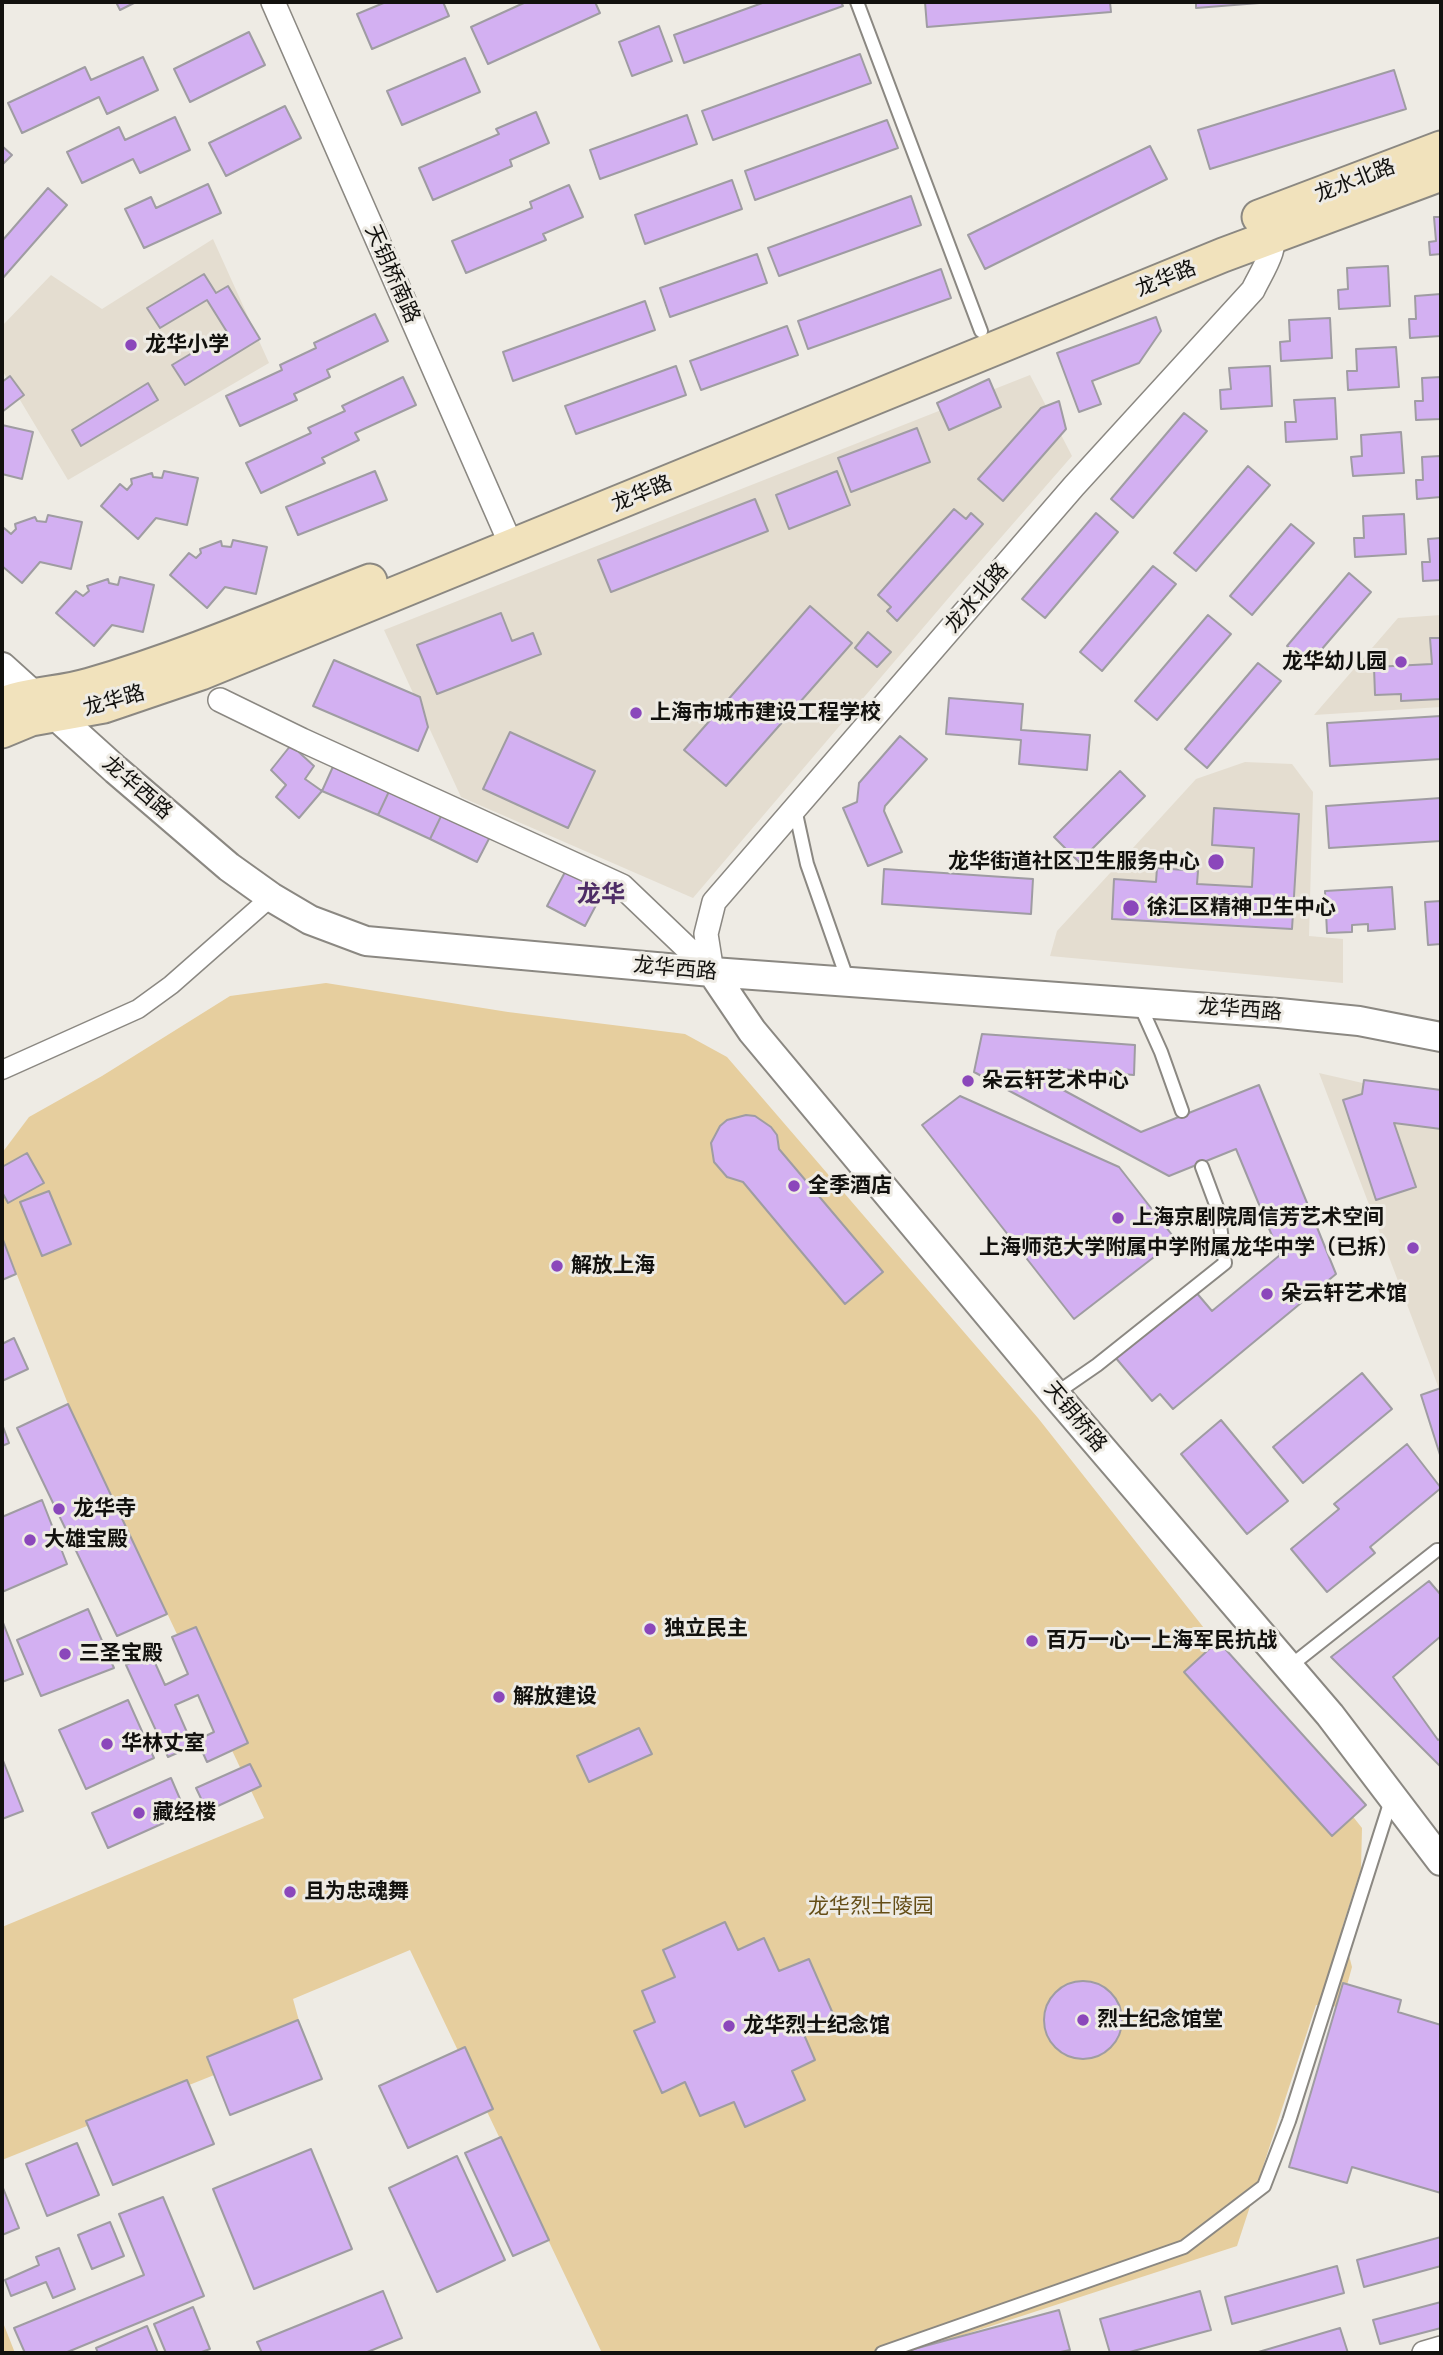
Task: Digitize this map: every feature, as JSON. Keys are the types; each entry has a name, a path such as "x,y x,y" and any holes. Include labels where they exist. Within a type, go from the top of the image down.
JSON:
{"main road":[{"name":"龙水北路","path":"1272,225 1441,148"},
{"name":"龙水北路","path":"1215,234 1272,225 1441,174"},
{"name":"龙华路","path":"2,731 12,725 29,705 61,692 193,650 508,537 1272,225"},
{"name":"龙华路","path":"508,537 981,331 1215,234"}],"street":[{"name":"天钥桥南路","path":"273,2 508,537"},
{"name":"龙水北路","path":"712,972 706,934 714,902 1065,497 1253,290 1269,258 1272,225"},
{"name":"龙华西路","path":"2,667 29,705 229,867 271,897 310,920 366,942 712,972 1279,1013 1345,1020 1441,1037"},
{"path":"220,700 622,886 712,972"},
{"path":"2,1070 138,1009 171,985 271,897"},
{"name":"天钥桥路","path":"712,972 752,1031 1055,1394 1330,1715 1441,1861"},
{"path":"1424,2353 1441,2348"}],"lane":[{"path":"857,2 981,331"},
{"path":"795,809 807,864 849,982"},
{"path":"1139,1003 1161,1052 1182,1111"},
{"path":"1055,1394 1097,1365 1225,1263 1218,1210 1202,1167"},
{"path":"1289,1667 1440,1552"},
{"path":"882,2353 1184,2247 1264,2186 1289,2121 1392,1797"}],"shaded area":[{"name":"龙华小学","path":"213,239 269,363 68,480 2,370 2,326 51,275 102,309"},
{"name":"上海市城市建设工程学校","path":"1030,375 1072,456 693,898 461,797 384,630"},
{"name":"龙华幼儿园","path":"1441,615 1441,707 1314,715 1398,618"},
{"name":"龙华街道社区卫生服务中心","path":"1245,762 1292,764 1313,792 1309,936 1343,939 1343,983 1050,956 1057,931 1196,779"},
{"name":"上海师范大学附属中学附属龙华中学（已拆）","path":"1319,1073 1441,1101 1441,1394"}],"green space":[{"name":"龙华烈士陵园","path":"326,983 508,1012 685,1034 727,1057 1038,1418 1362,1828 1361,1869 1342,1928 1352,1967 1341,2007 1316,2005 1237,2246 908,2353 602,2353 410,1950 293,1999 304,2039 2,2160 2,1927 264,1818 68,1404 2,1237 2,1153 29,1117 102,1076 230,996"},
{"path":"2,2320 15,2353 2,2353"}],"building":[{"path":"116,2 136,2 120,10"},
{"path":"386,2 443,2 449,16 372,49 357,14"},
{"path":"526,2 595,2 600,13 488,64 471,27"},
{"path":"765,2 841,2 843,6 684,63 674,35"},
{"path":"925,2 1110,2 1111,12 927,27"},
{"path":"1196,2 1272,2 1196,8"},
{"path":"659,26 672,61 632,76 619,42"},
{"path":"249,32 265,65 190,102 174,69"},
{"path":"860,54 871,83 713,140 702,111"},
{"path":"143,57 158,90 107,114 99,97 22,133 8,103 85,67 91,80"},
{"path":"465,58 480,92 402,125 387,91"},
{"path":"1394,70 1406,109 1210,169 1198,130"},
{"path":"285,106 301,138 226,176 209,143"},
{"path":"536,112 549,143 510,160 512,166 433,200 419,168 499,134 496,129"},
{"path":"687,115 697,144 600,179 590,150"},
{"path":"175,117 190,150 140,173 133,159 82,183 67,152 119,127 125,140"},
{"path":"887,120 898,148 755,200 745,171"},
{"path":"2,146 12,155 2,165"},
{"path":"1150,146 1167,179 985,269 968,235"},
{"path":"732,180 742,209 645,244 635,215"},
{"path":"208,184 221,213 144,248 125,209 151,197 156,208"},
{"path":"569,185 583,217 543,234 546,240 466,273 452,241 532,208 530,202"},
{"path":"48,188 67,205 2,279 2,241"},
{"path":"911,196 921,225 779,276 768,248"},
{"path":"1434,217 1441,217 1441,254 1430,255 1429,242 1436,241"},
{"path":"757,254 767,283 670,317 660,288"},
{"path":"1388,266 1390,306 1339,309 1338,290 1348,289 1347,268"},
{"path":"941,269 951,298 808,349 798,321"},
{"path":"204,274 216,293 228,286 260,339 185,385 172,365 227,332 207,300 160,328 147,308"},
{"path":"1441,294 1441,336 1410,338 1409,319 1416,319 1415,296"},
{"path":"645,301 655,330 513,381 503,352"},
{"path":"375,314 388,341 327,370 330,377 294,394 297,400 240,426 226,396 282,370 280,365 316,348 314,343"},
{"path":"1156,317 1161,331 1139,363 1092,381 1101,404 1079,412 1057,353"},
{"path":"1330,318 1332,358 1281,361 1280,342 1290,341 1289,320"},
{"path":"787,326 798,355 701,390 690,361"},
{"path":"1396,347 1399,387 1348,390 1347,371 1357,371 1356,349"},
{"path":"676,366 686,395 576,434 565,406"},
{"path":"1270,366 1272,406 1221,409 1220,390 1231,389 1229,368"},
{"path":"10,376 24,395 2,412 2,382"},
{"path":"403,377 416,405 355,433 359,440 322,458 325,463 261,493 246,463 311,433 308,428 345,411 342,406"},
{"path":"1441,377 1441,419 1416,420 1415,401 1423,401 1422,378"},
{"path":"989,379 1001,407 949,430 937,403"},
{"path":"148,383 158,400 81,446 72,430"},
{"path":"1335,398 1337,439 1286,442 1285,422 1296,422 1294,400"},
{"path":"1059,401 1066,429 1003,501 978,479 1041,408"},
{"path":"1184,413 1207,431 1133,518 1111,499"},
{"path":"2,425 33,432 22,479 2,474"},
{"path":"917,428 930,462 851,492 838,458"},
{"path":"1401,432 1404,473 1353,476 1351,457 1362,456 1361,435"},
{"path":"1441,456 1441,497 1417,499 1416,480 1423,480 1422,457"},
{"path":"1248,466 1270,485 1196,571 1174,553"},
{"path":"164,471 198,478 187,525 156,518 138,539 101,506 120,484 127,490 132,484 131,479 152,473 153,477 162,478"},
{"path":"375,471 387,500 298,535 286,507"},
{"path":"837,471 850,505 789,529 776,495"},
{"path":"755,499 768,531 611,592 598,560"},
{"path":"954,509 966,519 971,513 983,524 897,621 887,611 891,607 878,595"},
{"path":"1096,513 1118,532 1045,618 1022,599"},
{"path":"1404,514 1406,554 1355,557 1354,538 1364,538 1363,516"},
{"path":"48,515 82,522 71,569 40,562 22,583 2,566 2,531 4,528 11,534 16,529 15,524 35,517 37,521 46,522"},
{"path":"1291,524 1314,543 1252,615 1230,596"},
{"path":"1441,538 1441,580 1423,581 1422,562 1430,562 1428,539"},
{"path":"233,540 267,547 256,594 225,587 207,608 170,575 189,553 196,558 201,553 200,549 221,541 222,546 231,547"},
{"path":"1153,566 1176,584 1102,671 1080,652"},
{"path":"1349,573 1371,592 1309,664 1287,646"},
{"path":"120,577 154,585 143,632 112,625 94,646 56,613 76,591 83,596 89,591 87,586 108,579 109,583 118,585"},
{"path":"810,606 852,643 726,786 684,750"},
{"path":"501,613 512,641 533,633 541,654 437,694 417,645"},
{"path":"1208,615 1231,634 1157,720 1135,701"},
{"path":"868,632 891,652 877,667 855,648"},
{"path":"1430,638 1441,638 1441,699 1401,701 1401,694 1375,695 1374,667 1432,664"},
{"path":"334,660 420,697 428,727 418,751 313,706"},
{"path":"1258,663 1281,681 1207,768 1185,749"},
{"path":"949,698 1023,704 1021,730 1090,735 1087,770 1019,764 1021,740 946,734"},
{"path":"1441,716 1441,759 1330,766 1327,723"},
{"path":"510,732 595,771 568,828 483,789"},
{"path":"900,736 927,759 885,806 884,811 902,852 868,866 843,808 857,802 859,783"},
{"path":"291,745 314,766 305,779 322,791 299,818 276,797 286,785 271,770"},
{"path":"336,760 392,785 378,815 322,791"},
{"path":"1120,771 1145,796 1079,862 1054,837"},
{"path":"392,785 445,808 430,839 378,815"},
{"path":"1441,798 1441,841 1329,848 1326,806"},
{"path":"445,808 493,831 477,862 430,839"},
{"path":"1214,808 1299,814 1292,929 1112,919 1114,879 1156,882 1157,868 1198,871 1197,884 1252,887 1254,848 1212,845"},
{"path":"573,857 611,877 585,926 547,906"},
{"path":"884,869 1033,879 1031,914 882,904"},
{"path":"1392,887 1395,929 1368,931 1368,924 1352,925 1352,932 1327,933 1325,891"},
{"path":"1441,901 1441,944 1428,945 1425,902"},
{"path":"982,1034 1135,1045 1134,1075 1060,1069 1054,1085 1141,1132 1259,1085 1336,1274 1173,1409 1160,1394 1152,1401 1115,1357 1195,1291 1212,1311 1280,1255 1236,1149 1169,1176 974,1072"},
{"path":"1364,1080 1441,1090 1441,1129 1394,1123 1416,1187 1376,1200 1343,1100 1362,1094"},
{"path":"960,1096 1119,1167 1176,1240 1074,1319 922,1125"},
{"path":"746,1115 755,1116 771,1127 777,1135 779,1149 883,1272 845,1304 743,1182 727,1177 714,1162 711,1143 720,1126 727,1120"},
{"path":"27,1153 44,1183 8,1203 2,1192 2,1167"},
{"path":"49,1191 71,1244 42,1256 20,1202"},
{"path":"2,1237 16,1274 2,1280"},
{"path":"14,1338 28,1369 2,1381 2,1344"},
{"path":"1362,1373 1392,1409 1303,1483 1273,1447"},
{"path":"1441,1388 1441,1458 1421,1395"},
{"path":"68,1404 167,1614 117,1636 17,1428"},
{"path":"1221,1420 1288,1501 1247,1534 1181,1454"},
{"path":"2,1424 9,1443 2,1446"},
{"path":"1407,1444 1441,1488 1370,1547 1375,1553 1327,1592 1291,1549 1339,1509 1334,1504"},
{"name":"大雄宝殿","path":"42,1500 67,1564 2,1592 2,1517"},
{"path":"1429,1581 1441,1595 1441,1636 1393,1677 1438,1740 1441,1738 1441,1767 1331,1657"},
{"name":"三圣宝殿","path":"88,1609 114,1668 41,1696 17,1640"},
{"path":"2,1620 23,1674 2,1682"},
{"path":"196,1627 248,1743 207,1762 197,1740 214,1732 198,1695 175,1705 193,1746 168,1757 126,1665 151,1654 165,1685 188,1674 172,1637"},
{"path":"1218,1641 1366,1805 1332,1836 1184,1672"},
{"name":"华林丈室","path":"128,1700 154,1758 86,1789 59,1730"},
{"path":"639,1728 652,1754 589,1782 577,1756"},
{"path":"2,1758 23,1811 2,1819"},
{"path":"250,1764 261,1786 207,1811 196,1788"},
{"name":"藏经楼","path":"171,1778 186,1813 108,1848 92,1813"},
{"name":"龙华烈士纪念馆","path":"725,1922 738,1950 764,1938 779,1971 809,1959 834,2016 802,2030 815,2060 792,2071 805,2100 745,2127 734,2102 700,2116 685,2082 662,2093 634,2031 655,2022 642,1991 675,1977 663,1950"},
{"name":"烈士纪念馆堂","path":"1083,1981 1098,1984 1111,1992 1119,2005 1122,2020 1119,2035 1111,2048 1098,2056 1083,2059 1068,2056 1055,2048 1047,2035 1044,2020 1047,2005 1055,1992 1068,1984"},
{"path":"1343,1983 1401,2000 1398,2012 1441,2025 1441,2193 1352,2167 1347,2183 1289,2167"},
{"path":"298,2020 322,2079 230,2115 207,2057"},
{"path":"465,2047 493,2109 408,2148 379,2086"},
{"path":"187,2080 214,2144 113,2185 86,2121"},
{"path":"501,2137 549,2240 513,2256 465,2153"},
{"path":"77,2143 99,2195 47,2216 26,2164"},
{"path":"311,2149 352,2249 254,2289 213,2189"},
{"path":"457,2156 505,2260 437,2292 389,2188"},
{"path":"2,2189 19,2228 2,2235"},
{"path":"163,2197 204,2296 65,2353 25,2353 14,2328 144,2275 119,2214"},
{"path":"110,2222 124,2256 92,2269 78,2235"},
{"path":"1441,2237 1441,2266 1364,2287 1357,2260"},
{"path":"59,2248 75,2289 53,2298 46,2282 11,2296 5,2280 39,2265 36,2257"},
{"path":"1337,2266 1344,2293 1232,2324 1225,2297"},
{"path":"383,2291 402,2338 365,2353 262,2353 257,2342"},
{"path":"1200,2291 1211,2330 1126,2353 1110,2353 1100,2319"},
{"path":"1441,2302 1441,2328 1380,2344 1373,2320"},
{"path":"193,2307 210,2349 199,2353 166,2353 154,2324"},
{"path":"1059,2310 1070,2350 1056,2353 899,2353"},
{"path":"147,2326 158,2353 98,2353 96,2348"},
{"path":"1340,2328 1348,2353 1255,2353"}],"place":[{"name":"龙华小学","path":"131,345"},
{"name":"龙华幼儿园","path":"1401,662"},
{"name":"上海市城市建设工程学校","path":"636,713"},
{"name":"龙华街道社区卫生服务中心","path":"1216,862"},
{"name":"徐汇区精神卫生中心","path":"1131,908"},
{"name":"朵云轩艺术中心","path":"968,1081"},
{"name":"全季酒店","path":"794,1186"},
{"name":"上海京剧院周信芳艺术空间","path":"1118,1218"},
{"name":"上海师范大学附属中学附属龙华中学（已拆）","path":"1413,1248"},
{"name":"解放上海","path":"557,1266"},
{"name":"朵云轩艺术馆","path":"1267,1294"},
{"name":"龙华寺","path":"59,1509"},
{"name":"大雄宝殿","path":"30,1540"},
{"name":"独立民主","path":"650,1629"},
{"name":"百万一心一上海军民抗战","path":"1032,1641"},
{"name":"三圣宝殿","path":"65,1654"},
{"name":"解放建设","path":"499,1697"},
{"name":"华林丈室","path":"107,1744"},
{"name":"藏经楼","path":"139,1813"},
{"name":"且为忠魂舞","path":"290,1892"},
{"name":"烈士纪念馆堂","path":"1083,2020"},
{"name":"龙华烈士纪念馆","path":"729,2026"}],"district":[{"name":"龙华","path":"601,895"}]}
